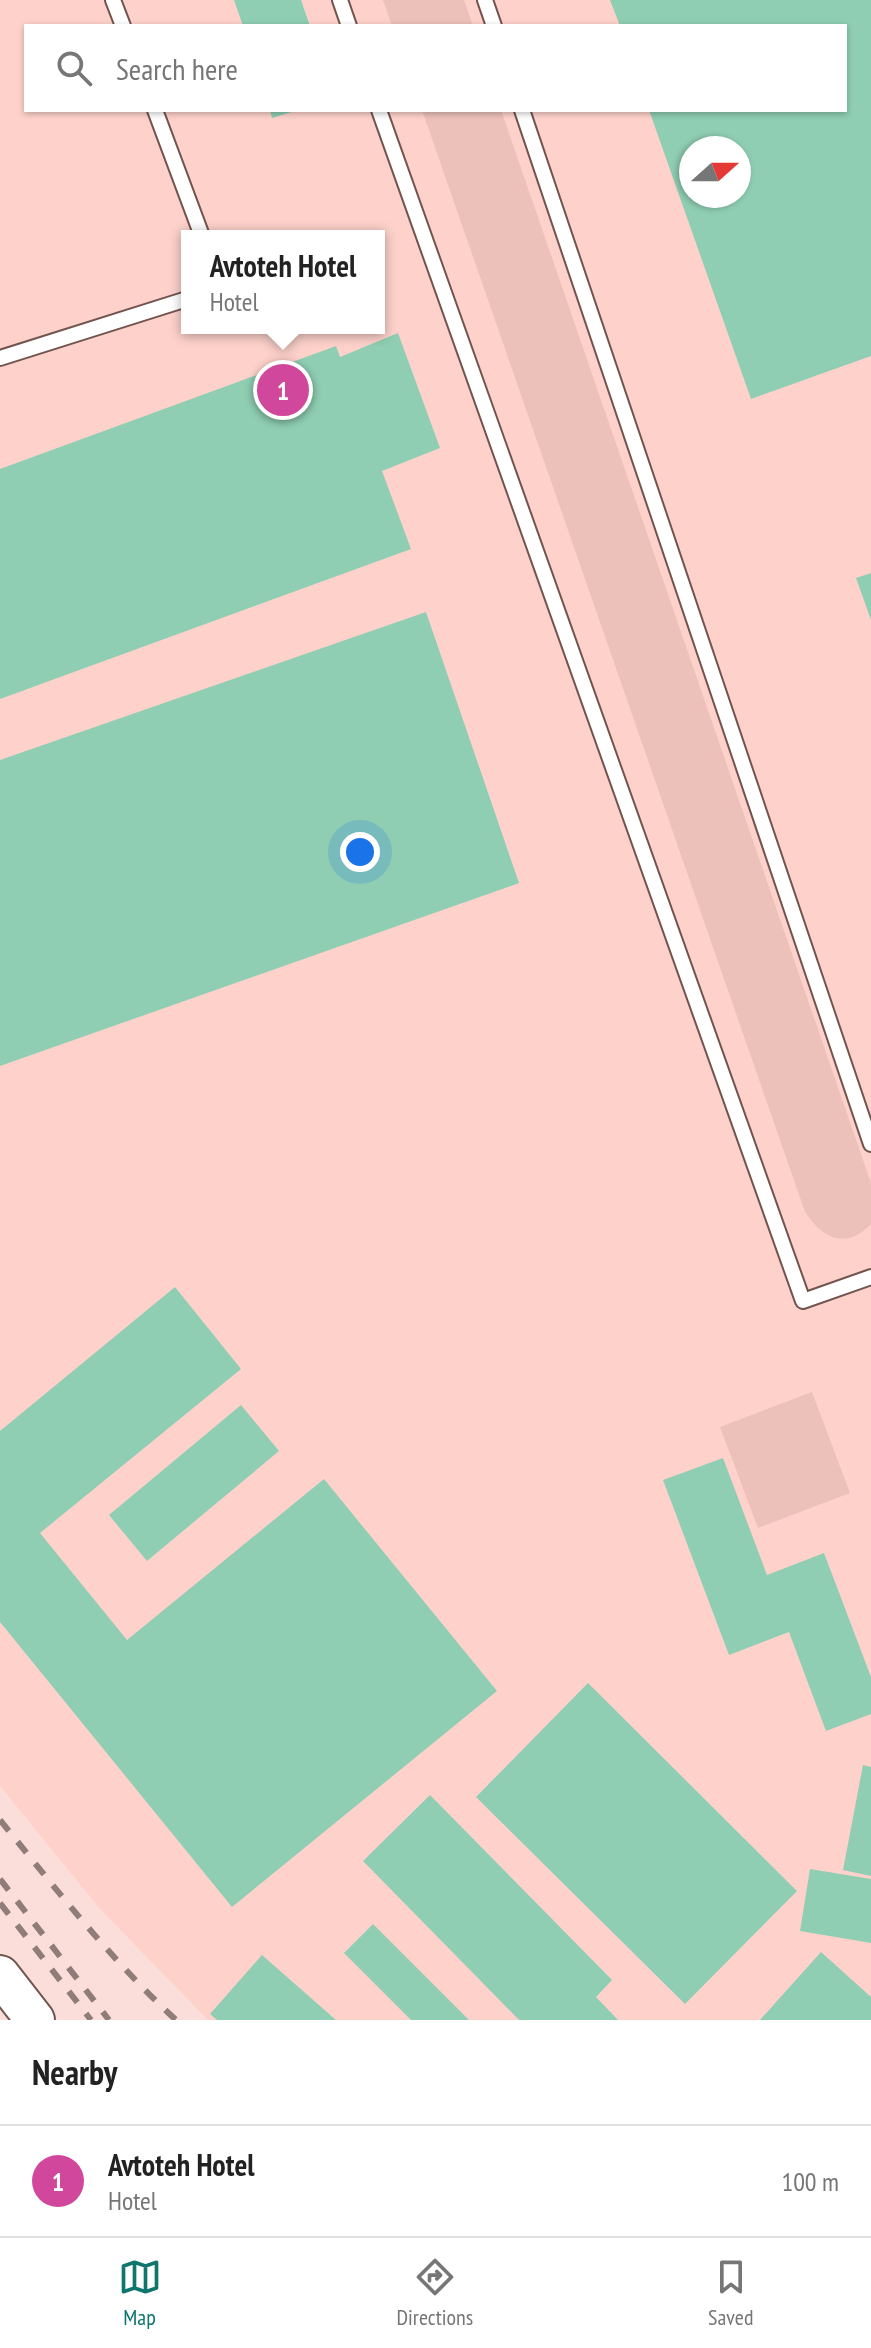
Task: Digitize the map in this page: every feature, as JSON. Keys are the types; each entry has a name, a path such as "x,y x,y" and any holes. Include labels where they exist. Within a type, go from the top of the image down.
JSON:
{"main road":[{"path":"0,1975 35,2020"}],"lane":[{"path":"113,0 122,24"},
{"path":"340,0 348,24"},
{"path":"485,0 493,24"},
{"path":"156,112 200,230"},
{"path":"380,112 803,1301 871,1277"},
{"path":"523,112 871,1144"},
{"path":"0,358 181,301"}],"shaded area":[{"path":"0,0 871,0 871,2020 208,2020 100,1909 0,1786"},
{"path":"383,0 464,0 472,24 391,24"},
{"path":"423,112 502,112 871,1183 871,1224 853,1237 844,1239 827,1235 805,1212"},
{"path":"812,1392 850,1493 758,1528 720,1427"}],"building":[{"path":"234,0 301,0 309,24 242,24"},
{"path":"610,0 871,0 871,356 751,399 684,208 751,208 751,136 679,136 679,195 650,112 847,112 847,24 619,24"},
{"path":"270,112 292,112 272,118"},
{"path":"398,333 440,448 382,471 411,549 0,699 0,469 336,346 340,357"},
{"path":"871,573 871,620 856,578"},
{"path":"426,612 519,883 0,1066 0,760"},
{"path":"175,1287 241,1369 40,1533 127,1640 324,1479 497,1691 232,1907 0,1622 0,1431"},
{"path":"241,1405 279,1451 147,1561 109,1515"},
{"path":"723,1458 767,1575 824,1553 871,1677 871,1714 826,1731 789,1632 729,1655 663,1480"},
{"path":"588,1683 797,1891 685,2004 476,1797"},
{"path":"863,1765 871,1767 871,1876 843,1870"},
{"path":"430,1795 612,1980 596,1997 618,2020 519,2020 363,1861"},
{"path":"810,1869 871,1879 871,1943 800,1931"},
{"path":"373,1924 469,2020 411,2020 344,1953"},
{"path":"821,1952 871,1997 871,2020 760,2020"},
{"path":"262,1955 336,2020 217,2020 210,2014"}],"railway":[{"path":"0,1820 107,1949 176,2020"},
{"path":"0,1879 109,2020"},
{"path":"0,1903 91,2020"}],"place":[{"name":"Avtoteh Hotel","path":"283,390"}]}
